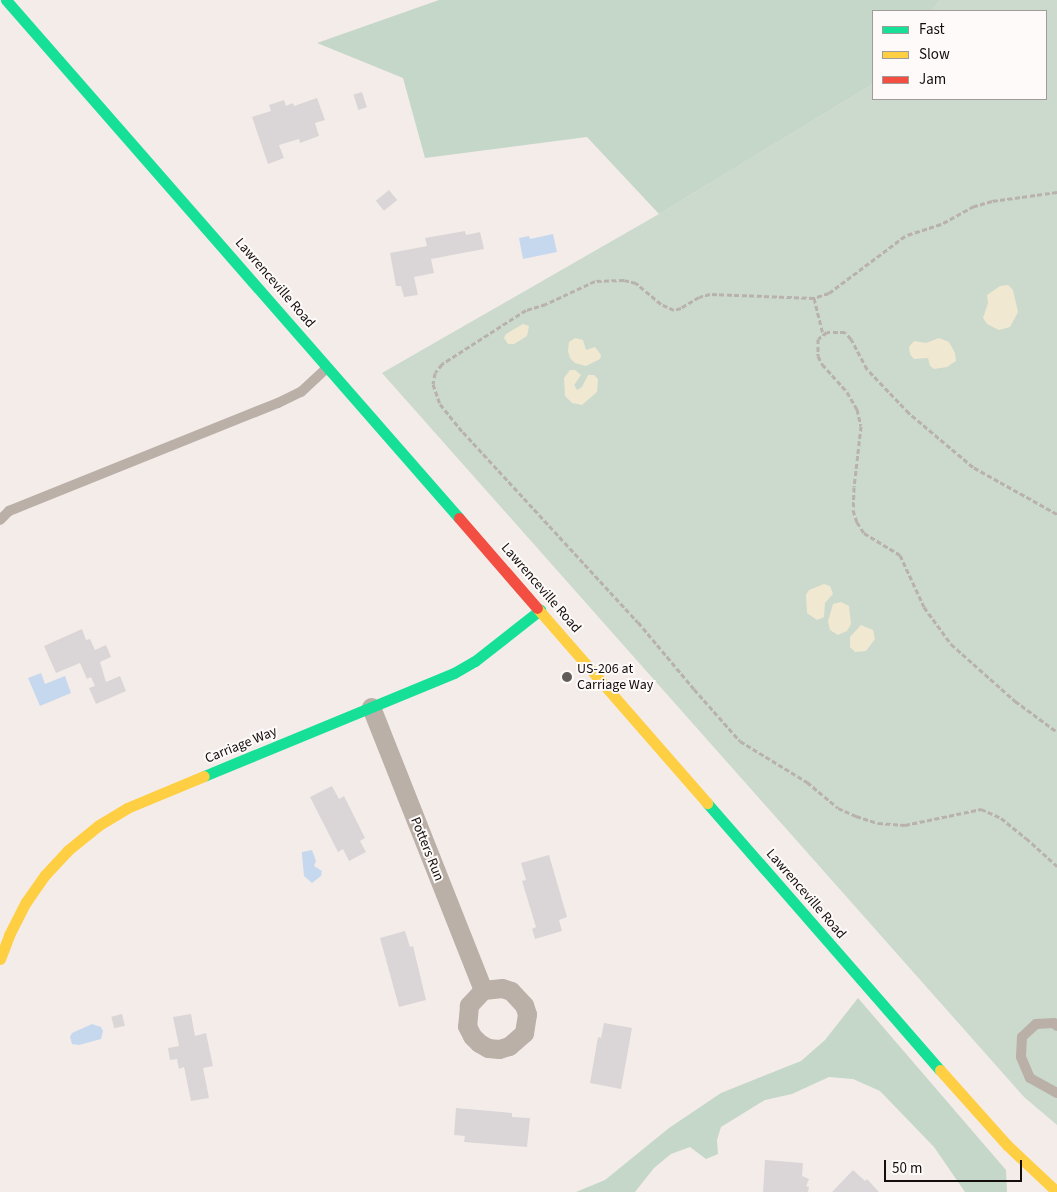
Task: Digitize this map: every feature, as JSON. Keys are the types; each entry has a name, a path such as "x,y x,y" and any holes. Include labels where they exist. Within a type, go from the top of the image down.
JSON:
{"main road":[{"name":"Lawrenceville Road","path":"6,0 963,1096 1008,1145 1057,1192"},
{"name":"Carriage Way","path":"0,959 9,934 26,902 45,875 67,851 99,824 127,808 454,673 476,661 540,610"}],"street":[{"name":"Potters Run","path":"371,707 483,990"}],"lane":[{"path":"0,520 9,511 278,403 301,392 328,367"},
{"path":"1057,1026 1054,1023 1036,1024 1022,1038 1021,1057 1030,1078 1057,1093"}],"path":[{"path":"1057,192 992,201 974,206 941,224 905,236 829,293 814,298 710,294 699,297 674,310 661,304 636,283 624,280 595,281 546,304 526,310 442,364 435,373 433,384 434,394 440,404 463,432 628,610 740,741 806,782 838,808 856,816 878,823 905,825 981,810 1007,823 1057,866"},
{"path":"814,298 823,335"},
{"path":"1057,514 973,467 909,413 867,369 852,339 845,332 827,332 818,339 818,356 822,364 847,392 857,409 861,426 853,510 857,522 864,533 900,555 924,607 951,644 1003,690 1057,732"}],"green space":[{"path":"439,0 940,0 933,10 872,10 872,85 659,214 587,137 425,158 403,78 317,43"},
{"path":"940,0 1057,0 1057,1125 1024,1097 382,373 659,214 872,85 872,100 1047,100 1047,10 933,10"},
{"path":"858,998 1006,1170 1007,1192 965,1192 934,1147 880,1091 853,1079 829,1077 792,1094 765,1100 721,1127 717,1140 718,1154 706,1159 690,1147 671,1154 654,1168 635,1192 576,1192 605,1180 669,1128 721,1093 801,1061 825,1040"}],"sand":[{"path":"1008,285 1013,290 1018,312 1010,327 999,330 987,324 983,318 988,303 987,295 1000,286"},
{"path":"523,324 529,326 527,336 514,344 508,344 504,338 506,334"},
{"path":"575,338 583,340 586,350 595,347 601,355 600,359 586,366 575,363 570,358 568,351 569,342"},
{"path":"939,338 949,342 955,353 956,361 947,367 934,369 930,366 928,358 914,359 910,354 909,347 914,341 926,343"},
{"path":"570,370 575,370 581,375 574,385 577,390 582,387 588,375 594,375 598,379 597,392 582,405 572,403 565,396 564,378"},
{"path":"824,584 830,586 833,594 825,603 824,617 817,620 807,613 806,595 809,590"},
{"path":"841,602 849,606 851,624 847,631 838,635 830,630 828,621 833,604"},
{"path":"861,625 873,630 875,639 866,651 855,652 850,647 850,637"}],"water":[{"path":"553,234 557,252 523,259 519,238 529,236 530,239"},
{"path":"41,673 45,684 65,676 71,693 40,706 28,678"},
{"path":"312,850 316,861 314,866 322,871 321,876 312,883 304,876 302,852"},
{"path":"92,1024 101,1027 103,1031 101,1039 79,1045 72,1044 70,1037 72,1033"}],"building":[{"path":"362,92 367,107 358,110 353,95"},
{"path":"317,98 325,120 315,123 319,136 300,143 299,139 279,145 284,158 268,164 252,117 271,111 269,105 284,100 286,106 293,103 294,106"},
{"path":"389,190 397,200 384,211 376,201"},
{"path":"465,231 466,235 480,232 484,249 431,259 434,273 414,277 418,295 404,297 401,286 396,286 390,253 427,246 425,238"},
{"path":"82,629 86,640 90,639 95,650 106,645 111,657 100,662 106,682 120,676 126,691 96,704 89,688 95,686 91,677 87,679 80,663 56,673 44,646"},
{"path":"332,786 339,799 344,796 365,838 360,841 366,852 349,861 343,849 338,852 310,797"},
{"path":"549,855 567,917 559,920 562,931 535,939 532,929 536,927 522,881 526,880 521,863"},
{"path":"405,931 410,947 413,946 426,1000 399,1007 380,938"},
{"path":"122,1014 125,1026 114,1028 111,1017"},
{"path":"191,1014 195,1036 206,1033 213,1066 203,1068 209,1098 191,1101 184,1067 179,1069 177,1059 170,1060 168,1048 179,1046 173,1017"},
{"path":"604,1023 632,1028 621,1089 590,1083 598,1037 601,1038"},
{"path":"456,1108 512,1113 512,1117 530,1118 527,1147 464,1142 465,1136 454,1135"},
{"path":"765,1160 803,1163 802,1176 809,1179 806,1186 809,1187 808,1192 763,1192"},
{"path":"853,1170 865,1181 867,1179 879,1192 832,1192"}],"traffic: fast":[{"path":"6,0 459,518"},
{"path":"204,776 454,673 475,661 540,610"},
{"path":"707,803 940,1070"}],"traffic: slow":[{"path":"537,608 707,803"},
{"path":"0,959 9,935 26,902 45,875 67,851 99,825 127,808 204,776"},
{"path":"940,1070 1007,1145 1057,1192"}],"traffic: jam":[{"path":"459,518 537,608"}],"place":[{"name":"US-206 at Carriage Way","path":"567,677"}]}
